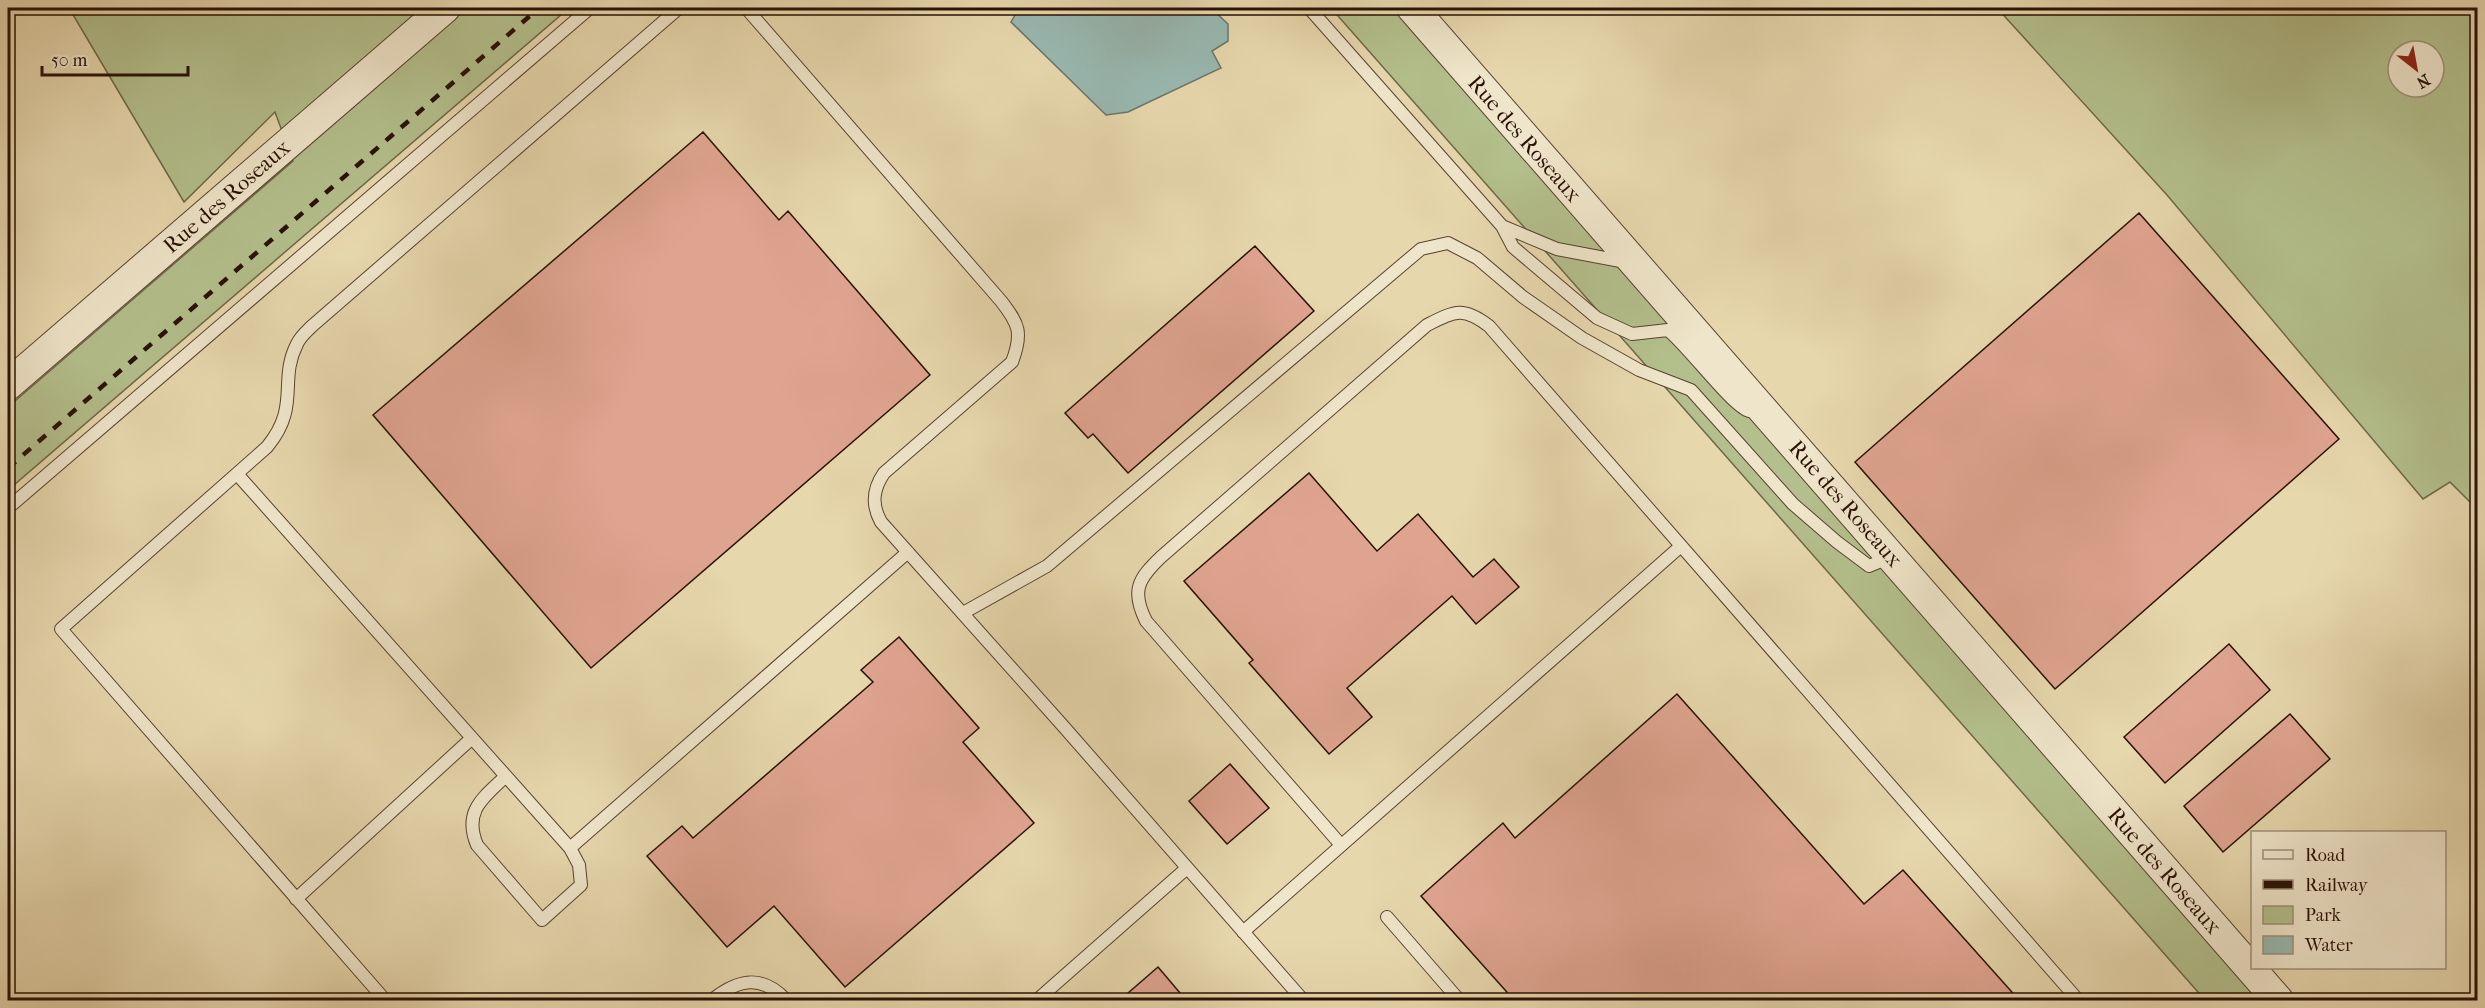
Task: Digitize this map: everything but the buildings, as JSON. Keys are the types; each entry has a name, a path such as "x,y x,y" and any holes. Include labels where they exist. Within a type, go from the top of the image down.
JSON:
{"street":[{"name":"Rue des Roseaux","path":"8,385 444,8"},
{"name":"Rue des Roseaux","path":"1412,8 2251,969"},
{"name":"Rue des Roseaux","path":"2251,969 2278,1000"}],"lane":[{"path":"8,508 590,8"},
{"path":"379,999 296,898 62,629 267,447 281,431 289,406 291,358 298,341 312,326 679,8"},
{"path":"746,8 1000,301 1018,328 1019,343 1012,362 884,473 877,482 874,494 876,513 1303,1000"},
{"path":"1309,8 1502,226 1513,247 1597,318 1632,334 1668,330 1685,344 1723,390 1747,412 1762,408"},
{"path":"1502,226 1557,249 1636,264"},
{"path":"963,613 1047,566 1421,249 1448,243 1477,258 1523,297 1582,338 1640,370 1691,390 1793,504 1836,542 1869,566 1893,557"},
{"path":"1341,845 1146,621 1138,604 1138,587 1144,573 1161,557 1427,325 1454,311 1474,314 1489,326 2078,1000"},
{"path":"237,474 506,776 570,848 579,865 581,885 542,920 477,844 471,830 474,812 482,799 506,776"},
{"path":"1243,932 1681,546"},
{"path":"570,848 908,552"},
{"path":"296,898 472,738"},
{"path":"1037,1000 1187,868"},
{"path":"1387,916 1459,1000"},
{"path":"712,1000 728,988 745,981 759,981 770,986 786,1000"}],"green space":[{"path":"69,8 569,8 8,490 8,407 293,161 275,112 184,202"},
{"path":"1331,8 1412,8 2278,1000 2205,1000"},
{"path":"1997,8 2477,8 2477,509 2450,482 2423,499 2167,195"}],"water":[{"path":"1019,8 1211,8 1228,24 1228,41 1212,51 1221,68 1128,112 1106,115 1011,22"}],"railway":[{"path":"8,468 539,8"}]}
